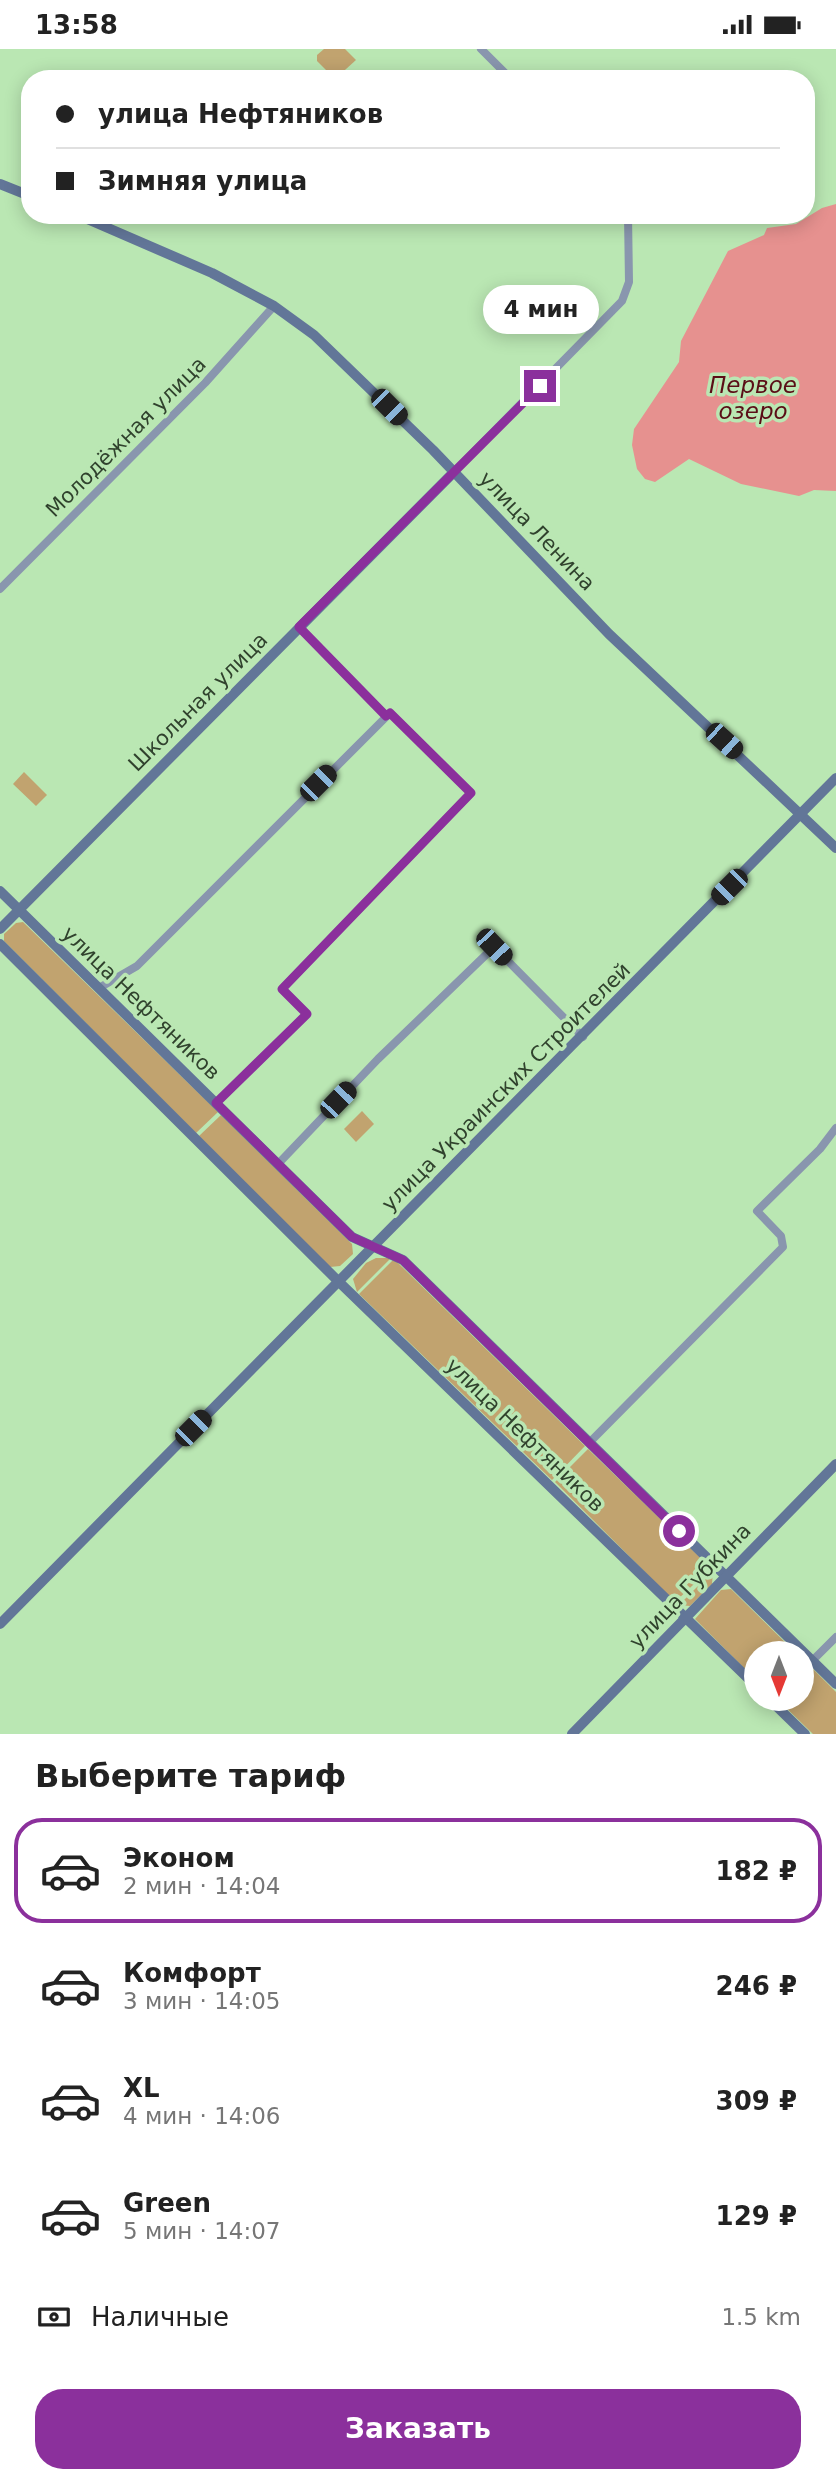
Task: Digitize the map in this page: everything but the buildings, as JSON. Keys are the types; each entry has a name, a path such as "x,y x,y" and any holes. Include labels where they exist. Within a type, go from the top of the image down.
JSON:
{"main road":[{"path":"0,184 21,192"},
{"name":"улица Ленина","path":"100,224 169,253 274,306 314,335 454,473 610,634 836,848"},
{"name":"Школьная улица","path":"0,929 454,473"},
{"name":"улица Украинских Строителей","path":"0,1624 836,778"},
{"name":"улица Нефтяников","path":"0,891 352,1237 403,1260 792,1641"},
{"name":"улица Нефтяников","path":"0,944 338,1281 744,1674"},
{"name":"улица Губкина","path":"572,1734 836,1464"},
{"name":"улица Нефтяников","path":"814,1663 836,1684"},
{"path":"781,1711 804,1734"}],"street":[{"path":"481,49 503,70"},
{"path":"454,473 622,301 627,291 630,271 628,224"},
{"name":"Молодёжная улица","path":"0,589 205,383 274,306"},
{"path":"216,1103 307,1014 282,989 471,793 299,627"},
{"path":"99,988 136,966 388,714"},
{"path":"278,1164 378,1059 494,947 583,1037"},
{"path":"589,1443 783,1247 782,1236 757,1211 820,1149 836,1128"},
{"path":"814,1659 836,1637"}],"shaded area":[{"path":"324,49 345,49 356,60 345,70 326,70 317,61 317,55"},
{"path":"24,772 47,795 36,806 13,784"},
{"path":"23,922 218,1112 196,1133 4,941 4,934 16,923"},
{"path":"362,1111 374,1124 356,1142 344,1129"},
{"path":"221,1115 352,1244 353,1254 340,1266 330,1267 199,1136"},
{"path":"376,1258 391,1258 357,1292 353,1279 366,1263"},
{"path":"394,1259 585,1446 552,1480 359,1294"},
{"path":"588,1449 711,1568 675,1602 555,1482"},
{"path":"713,1571 712,1584 690,1606 679,1605"},
{"path":"731,1589 784,1641 744,1641 744,1668 695,1619 721,1590"},
{"path":"814,1670 836,1692 836,1734 813,1734 789,1711 814,1711"}],"water":[{"name":"Первое озеро","path":"836,204 836,491 814,490 799,496 741,484 689,459 655,482 645,479 637,469 632,445 634,429 679,362 681,341 728,251 764,235 767,228 815,224 815,212"}],"route":[{"path":"540,386 299,627 386,716 390,713 471,793 282,989 307,1014 216,1103 352,1237 403,1260 679,1531"}]}
